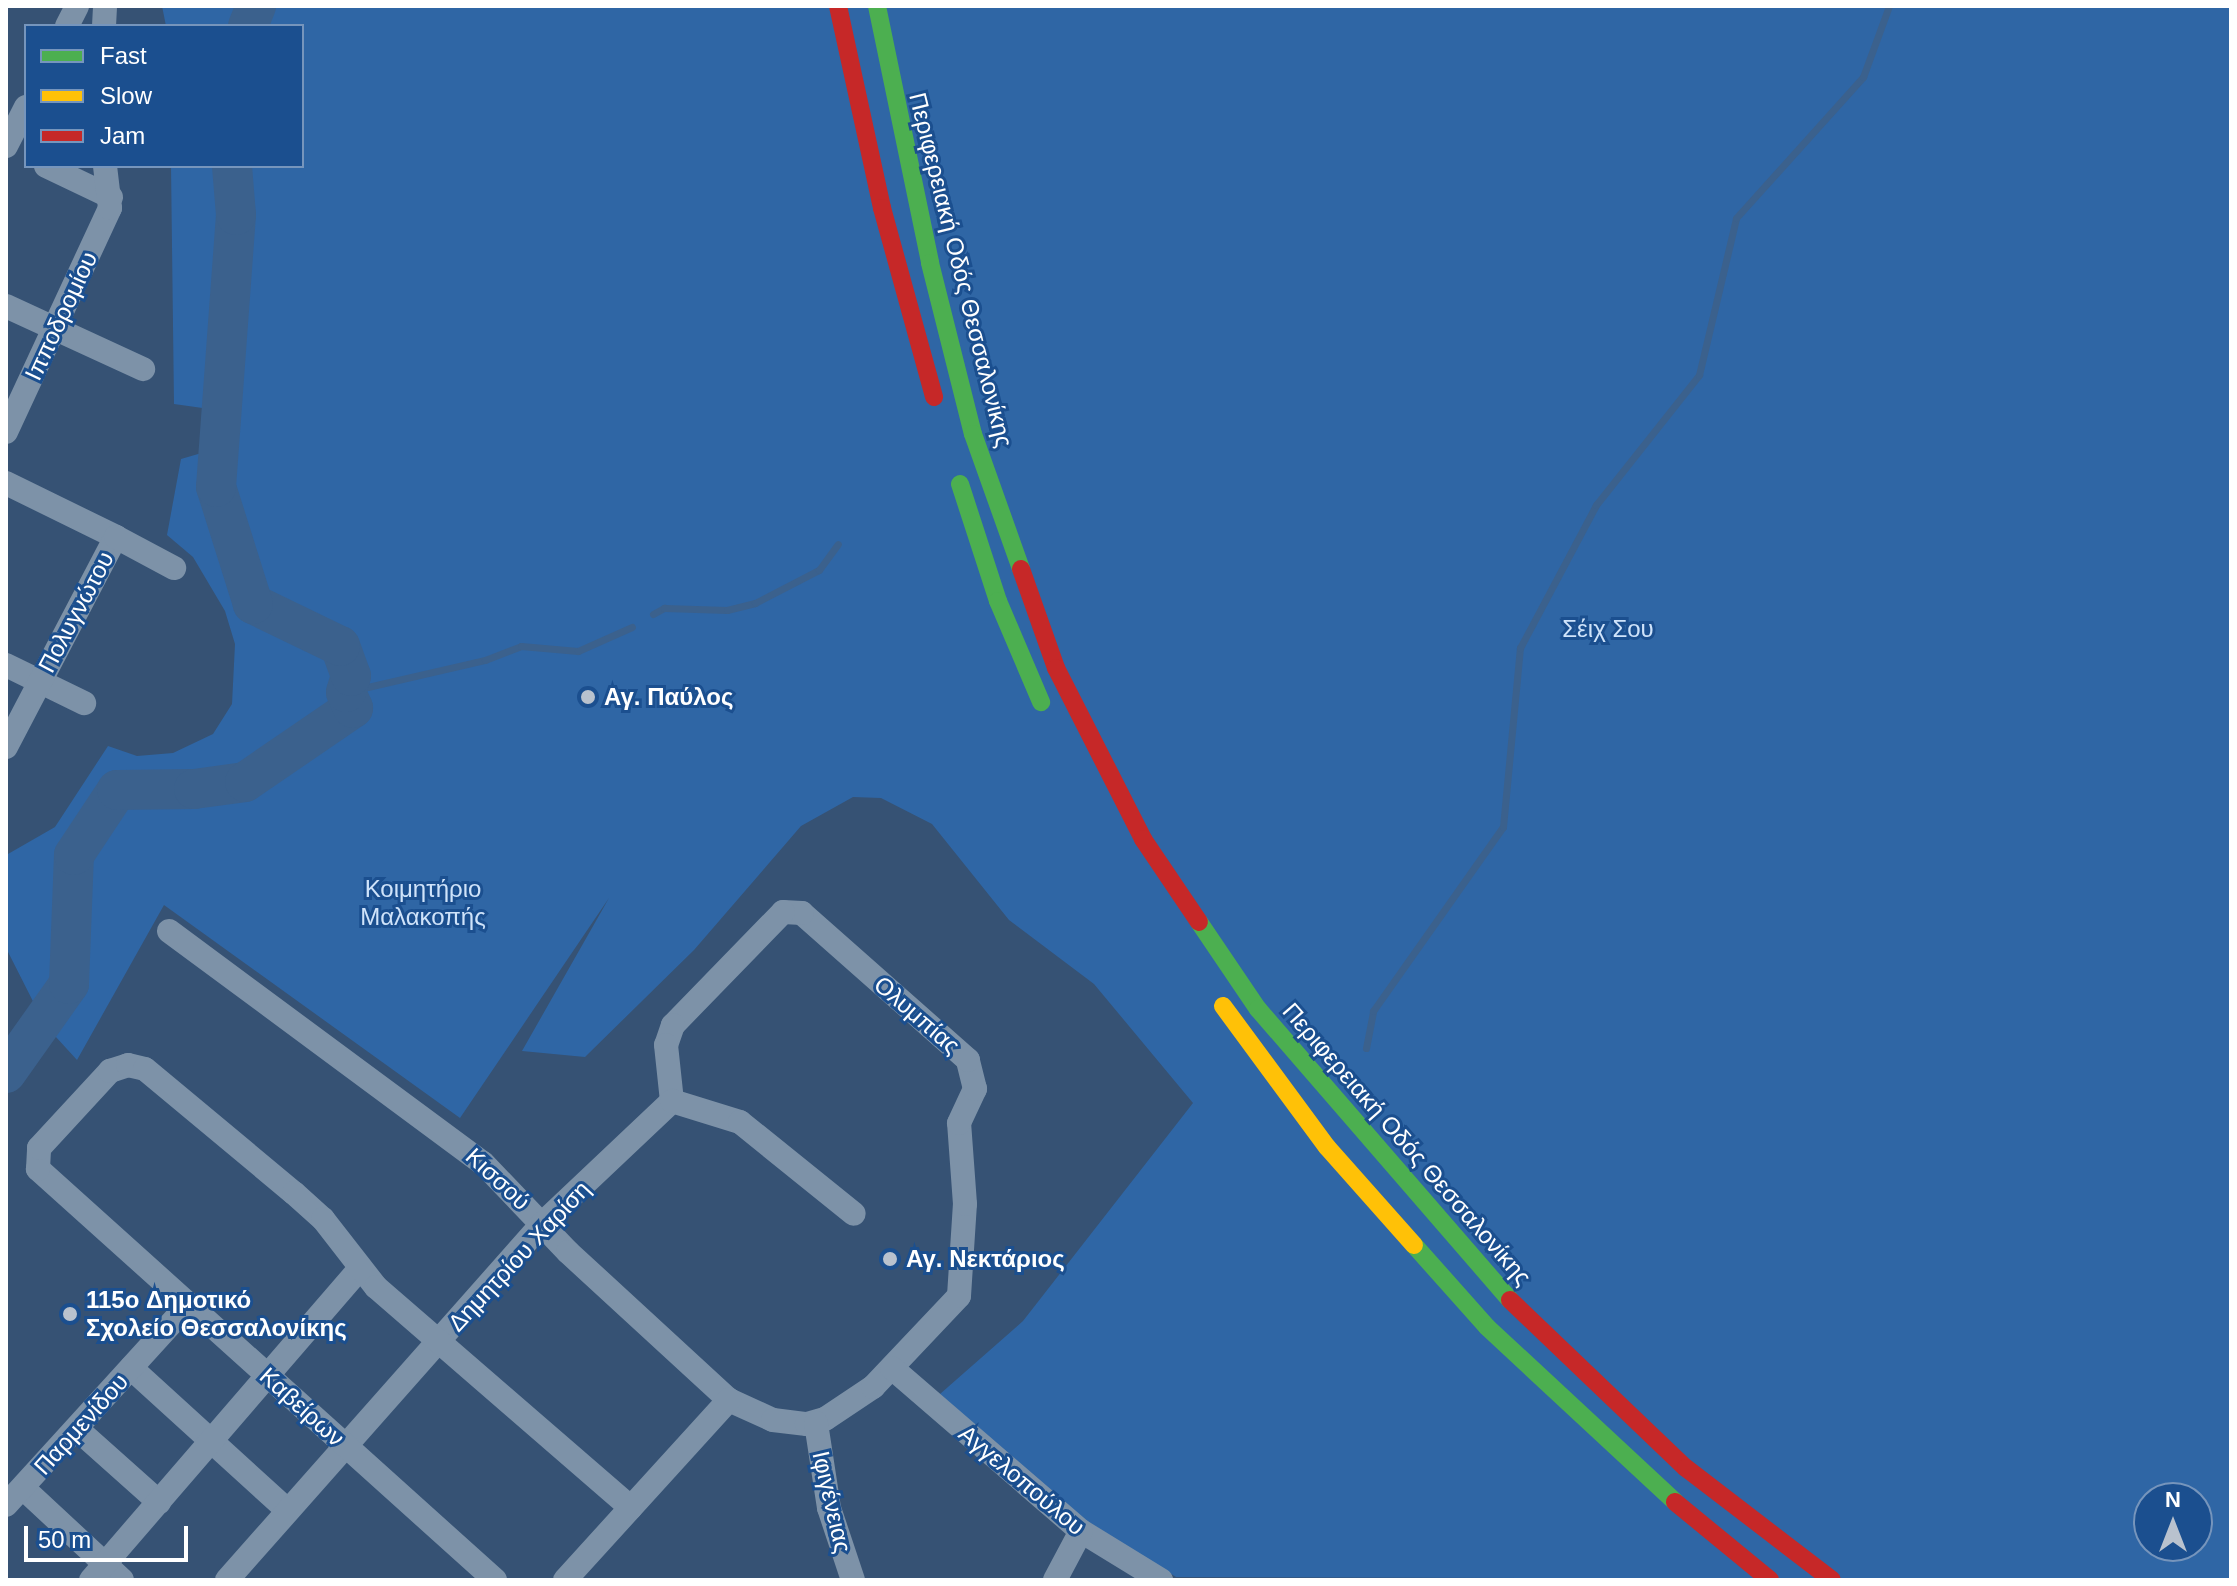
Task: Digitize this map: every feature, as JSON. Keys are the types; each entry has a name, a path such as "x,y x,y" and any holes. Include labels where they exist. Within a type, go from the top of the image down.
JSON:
{"highway":[{"path":"838,6 882,208 940,421"},
{"name":"Περιφερειακή Οδός Θεσσαλονίκης","path":"877,6 930,263 978,447 1056,668 1143,839 1258,1009 1483,1273 1595,1386 1686,1468 1832,1580"},
{"path":"954,466 998,601 1049,719"},
{"path":"1214,993 1327,1147 1450,1288 1578,1417 1770,1580"}],"street":[{"path":"68,24 77,6"},
{"path":"24,111 6,146 24,155"},
{"path":"50,168 111,197"},
{"path":"105,168 111,197"},
{"name":"Ιπποδρομίου","path":"6,432 56,331 111,197"},
{"path":"6,306 143,369"},
{"path":"6,483 116,537"},
{"name":"Πολυγνώτου","path":"6,747 116,537 174,568"},
{"path":"6,665 84,703"},
{"name":"Ολυμπίας","path":"672,1101 666,1045 673,1025 783,912 802,913 968,1060 975,1089 959,1123 965,1204 962,1289 953,1306 892,1368 860,1397 816,1423"},
{"name":"Κισσού","path":"169,931 456,1141 543,1223 587,1271 729,1400 773,1420 816,1423"},
{"name":"Καβείρων","path":"360,1268 313,1209 145,1069 122,1065 105,1075 39,1148 38,1169 495,1580"},
{"path":"672,1101 740,1122 854,1214"},
{"name":"Δημητρίου Χαρίση","path":"234,1578 288,1511 543,1223 672,1101"},
{"path":"23,1488 106,1575 159,1502 360,1268 439,1343 631,1508"},
{"name":"Παρμενίδου","path":"6,1505 187,1306"},
{"path":"131,1368 288,1511"},
{"name":"Αγγελοπούλου","path":"892,1368 1081,1531 1161,1580"},
{"path":"565,1580 729,1400"},
{"name":"Ιφιγένειας","path":"816,1423 829,1508 853,1580"},
{"path":"77,1429 159,1502"},
{"path":"1055,1580 1081,1531"}],"green space":[{"name":"Σέιχ Σου","path":"162,6 2231,6 2231,1580 1176,1577 1074,1513 940,1394 1023,1321 1193,1103 1094,984 1009,920 932,824 881,798 853,797 801,826 694,950 585,1057 522,1051 609,898 460,1118 164,905 77,1060 45,1025 6,948 8,854 55,827 108,746 137,756 173,753 213,734 232,704 235,644 225,611 193,557 167,535 181,459 205,452 231,412 174,404 171,168 304,168 304,24 166,24"}],"waterway":[{"path":"249,24 256,6"},
{"path":"1366,1048 1373,1011 1503,827 1520,648 1596,505 1699,375 1736,218 1863,77 1889,6"},
{"path":"6,1073 69,984 74,855 117,790 194,789 245,782 353,708 346,692 351,676 340,646 253,604 216,487 236,215 232,168"},
{"path":"653,614 664,608 727,610 755,603 819,570 838,544"},
{"path":"346,692 485,660 521,646 578,651 632,627"}],"traffic: fast":[{"path":"877,6 930,263 973,434 1021,569"},
{"path":"960,484 998,601 1041,702"},
{"path":"1199,922 1258,1009 1510,1300"},
{"path":"1414,1245 1487,1327 1675,1502"}],"traffic: slow":[{"path":"1223,1006 1327,1147 1414,1245"}],"traffic: jam":[{"path":"838,6 882,208 934,397"},
{"path":"1021,569 1056,668 1143,839 1199,922"},
{"path":"1510,1300 1686,1468 1832,1580"},
{"path":"1675,1502 1770,1580"}],"place":[{"name":"Αγ. Παύλος","path":"588,697"},
{"name":"Αγ. Νεκτάριος","path":"890,1259"},
{"name":"115o Δημοτικό Σχολείο Θεσσαλονίκης","path":"70,1314"}],"park label":[{"name":"Κοιμητήριο Μαλακοπής","path":"423,903"}]}
